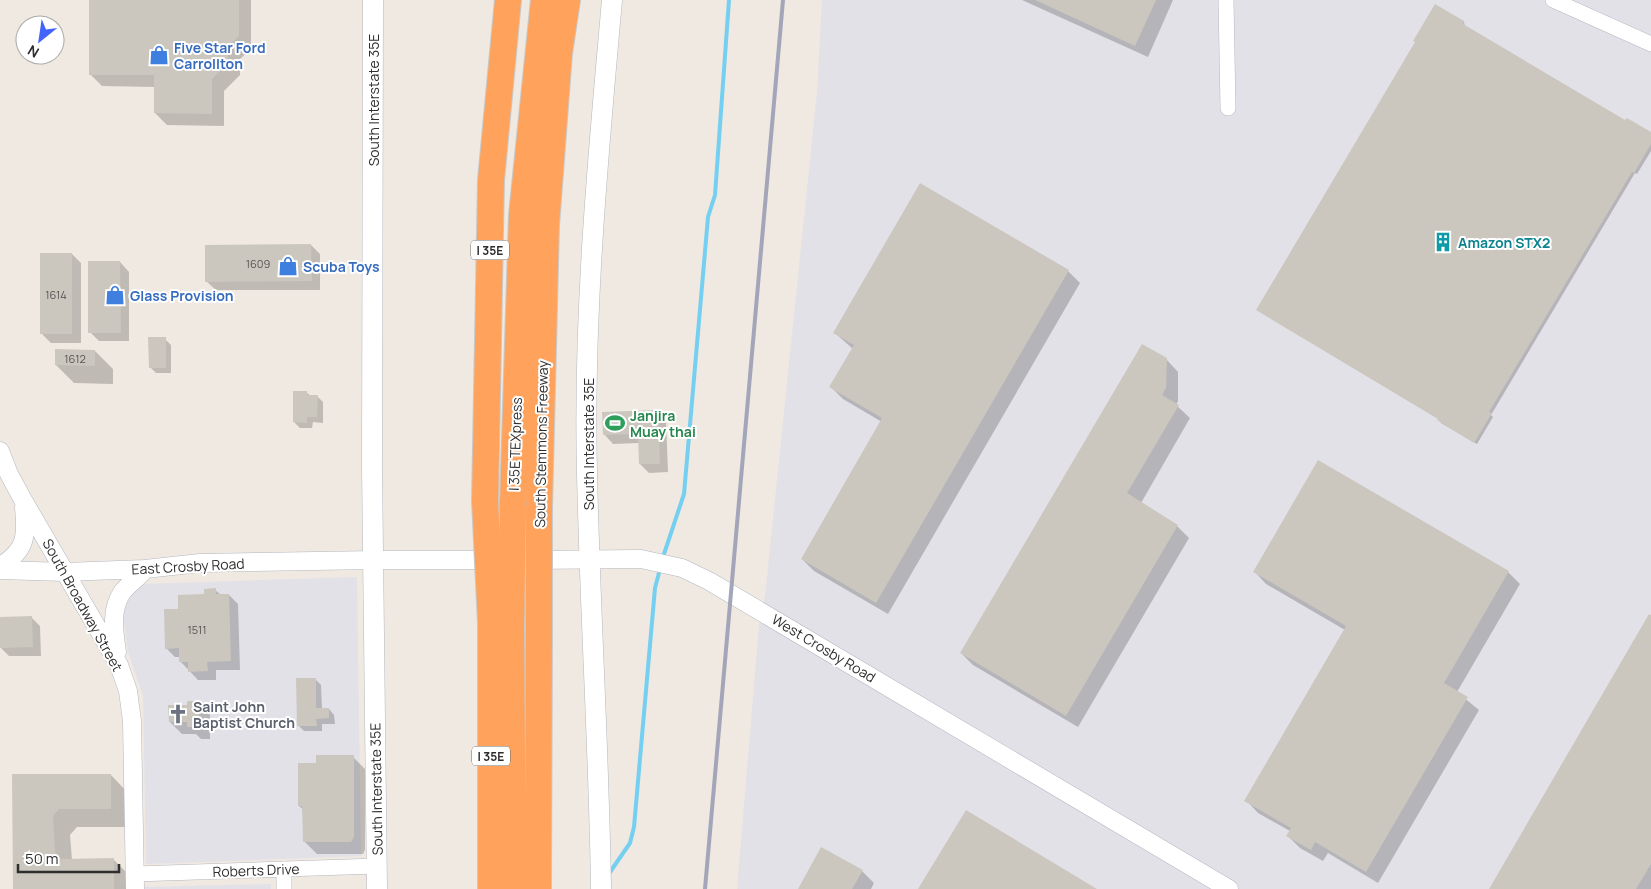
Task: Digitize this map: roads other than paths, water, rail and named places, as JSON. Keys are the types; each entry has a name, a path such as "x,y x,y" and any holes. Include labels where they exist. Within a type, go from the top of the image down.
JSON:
{"highway":[{"name":"I 35E","path":"492,889 501,626 485,502 491,180 508,0"},
{"name":"I 35E TEXpress","path":"513,889 501,626 513,503 522,215 544,0"},
{"name":"South Stemmons Freeway","path":"538,889 539,508 546,225 559,54 567,0"}],"main road":[{"name":"South Interstate 35E","path":"373,0 372,468 375,560 377,889"},
{"name":"South Interstate 35E","path":"602,889 587,473 588,327 596,188 612,0"}],"street":[{"path":"1226,0 1228,108"},
{"path":"1553,0 1651,44"},
{"name":"South Broadway Street","path":"0,451 9,474 23,500 119,665 128,691 132,721 135,882"},
{"path":"0,568 13,557 26,538 23,500"},
{"name":"West Crosby Road","path":"375,560 591,560 641,558 682,568 732,593 1229,889"},
{"name":"East Crosby Road","path":"0,568 64,572 145,569 200,564 375,560"},
{"path":"119,665 114,613 122,592 145,569"},
{"name":"Roberts Drive","path":"135,882 284,869 377,866"},
{"path":"284,869 284,889"}],"waterway":[{"path":"662,560 684,494 708,217 715,195 729,0"},
{"path":"608,875 630,843 634,827 655,588 660,569"}],"railway":[{"path":"705,889 783,0"}],"place":[{"name":"Five Star Ford Carrollton","path":"159,55"},
{"name":"Amazon STX2","path":"1443,242"},
{"name":"Scuba Toys","path":"288,266"},
{"name":"Glass Provision","path":"115,295"},
{"name":"Janjira Muay thai","path":"615,423"},
{"name":"Saint John Baptist Church","path":"178,714"}]}
